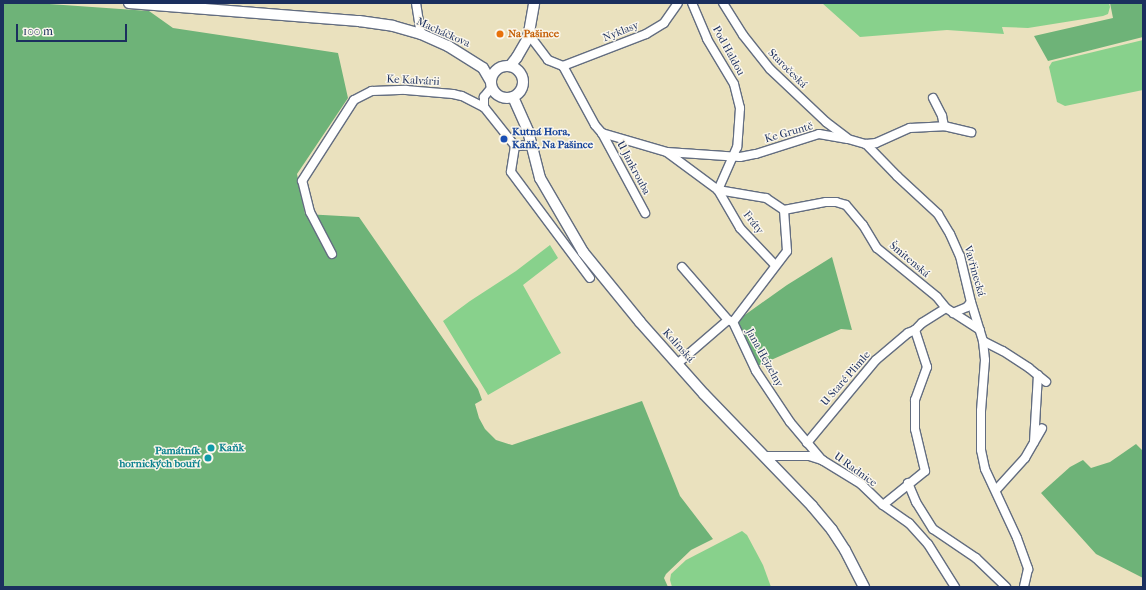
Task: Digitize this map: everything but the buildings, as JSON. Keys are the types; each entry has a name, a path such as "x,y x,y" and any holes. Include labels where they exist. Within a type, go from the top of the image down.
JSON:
{"street":[{"name":"Macháčkova","path":"129,3 205,7 359,20 393,26 421,34 448,46 482,68"},
{"path":"416,3 421,34"},
{"path":"514,69 517,57 528,38 534,3"},
{"name":"Nyklasy","path":"563,66 646,34 664,23 678,3"},
{"name":"Pod Haldou","path":"692,3 707,39 730,76 736,92 740,108 739,129 737,147 732,158"},
{"name":"Staročeská","path":"723,3 743,35 770,69 826,122 848,139"},
{"path":"528,38 533,40 548,60 563,66 595,125 602,133"},
{"path":"482,68 497,70 500,68 514,69 523,80 523,85 518,94 513,97 500,96 482,68"},
{"path":"497,70 492,84 484,98 484,107 515,146 511,172 590,278"},
{"name":"Ke Kalvárii","path":"332,254 308,204 302,181 348,108 362,94 372,91 394,89 453,94 462,96 484,107"},
{"name":"Kolínská","path":"513,97 521,114 532,146 540,178 583,252 640,322 677,364 765,456 832,530 845,550 864,587"},
{"path":"933,98 942,116 944,126"},
{"path":"819,134 826,122"},
{"path":"866,144 876,143 910,128 944,126 971,132"},
{"name":"Ke Gruntě","path":"602,133 667,152 732,158 756,154 819,134 866,144"},
{"name":"U Jankrouba","path":"602,133 644,213"},
{"name":"Vavřinecká","path":"866,144 897,176 938,214 950,234 960,256 971,302 983,341 985,360 981,411 981,450 985,469 1017,538 1028,569 1024,587"},
{"path":"515,146 532,146"},
{"name":"Ke Gruntě","path":"667,152 718,190"},
{"path":"677,364 731,321 787,251 784,210 766,198 718,190 732,158"},
{"name":"Fráty","path":"718,190 740,228 775,265"},
{"name":"Šmitenská","path":"784,210 826,202 836,202 846,205 863,225 877,248 937,297 946,308 980,330"},
{"name":"Jana Hejzelny","path":"682,266 731,321 756,371 790,422 806,443 822,460"},
{"path":"953,313 967,307 971,302"},
{"name":"U Staré Plimle","path":"806,443 876,360 908,333 915,330 946,308"},
{"path":"883,505 925,470 915,429 914,400 927,367 915,330"},
{"path":"983,341 1003,351 1046,382"},
{"path":"1034,443 1038,375"},
{"path":"996,490 1016,470 1042,428"},
{"name":"U Radnice","path":"765,456 809,456 822,460 860,484 883,505 909,523 928,544 955,587"},
{"path":"908,483 916,502 932,529 976,558 1006,587"},
{"path":"928,544 939,534"}],"green space":[{"path":"3,3 35,3 149,11 173,28 338,53 348,98 297,174 305,214 359,217 478,389 482,400 475,404 479,418 485,429 496,440 512,445 642,401 680,496 713,539 691,550 666,574 664,578 668,587 3,587"},
{"path":"822,3 1109,3 1110,7 1108,14 1103,16 1028,28 1002,27 1004,34 947,30 860,37"},
{"path":"1110,3 1143,3 1143,37 1048,61 1034,36 1113,18"},
{"path":"1143,40 1143,90 1065,106 1057,102 1049,67 1052,62"},
{"path":"550,245 558,258 523,285 561,353 488,395 443,321 470,301 516,271"},
{"path":"832,257 852,330 841,329 753,368 735,322 787,285"},
{"path":"1136,444 1143,451 1143,578 1096,554 1041,493 1070,467 1083,460 1091,468 1110,462"},
{"path":"742,531 747,535 763,565 771,587 672,587 670,580 671,574 686,560"}],"place":[{"name":"Na Pašince","path":"500,34"},
{"name":"Kutná Hora, Kaňk, Na Pašince","path":"504,139"},
{"name":"Kaňk","path":"211,448"},
{"name":"Památník hornických bouří","path":"208,458"}]}
